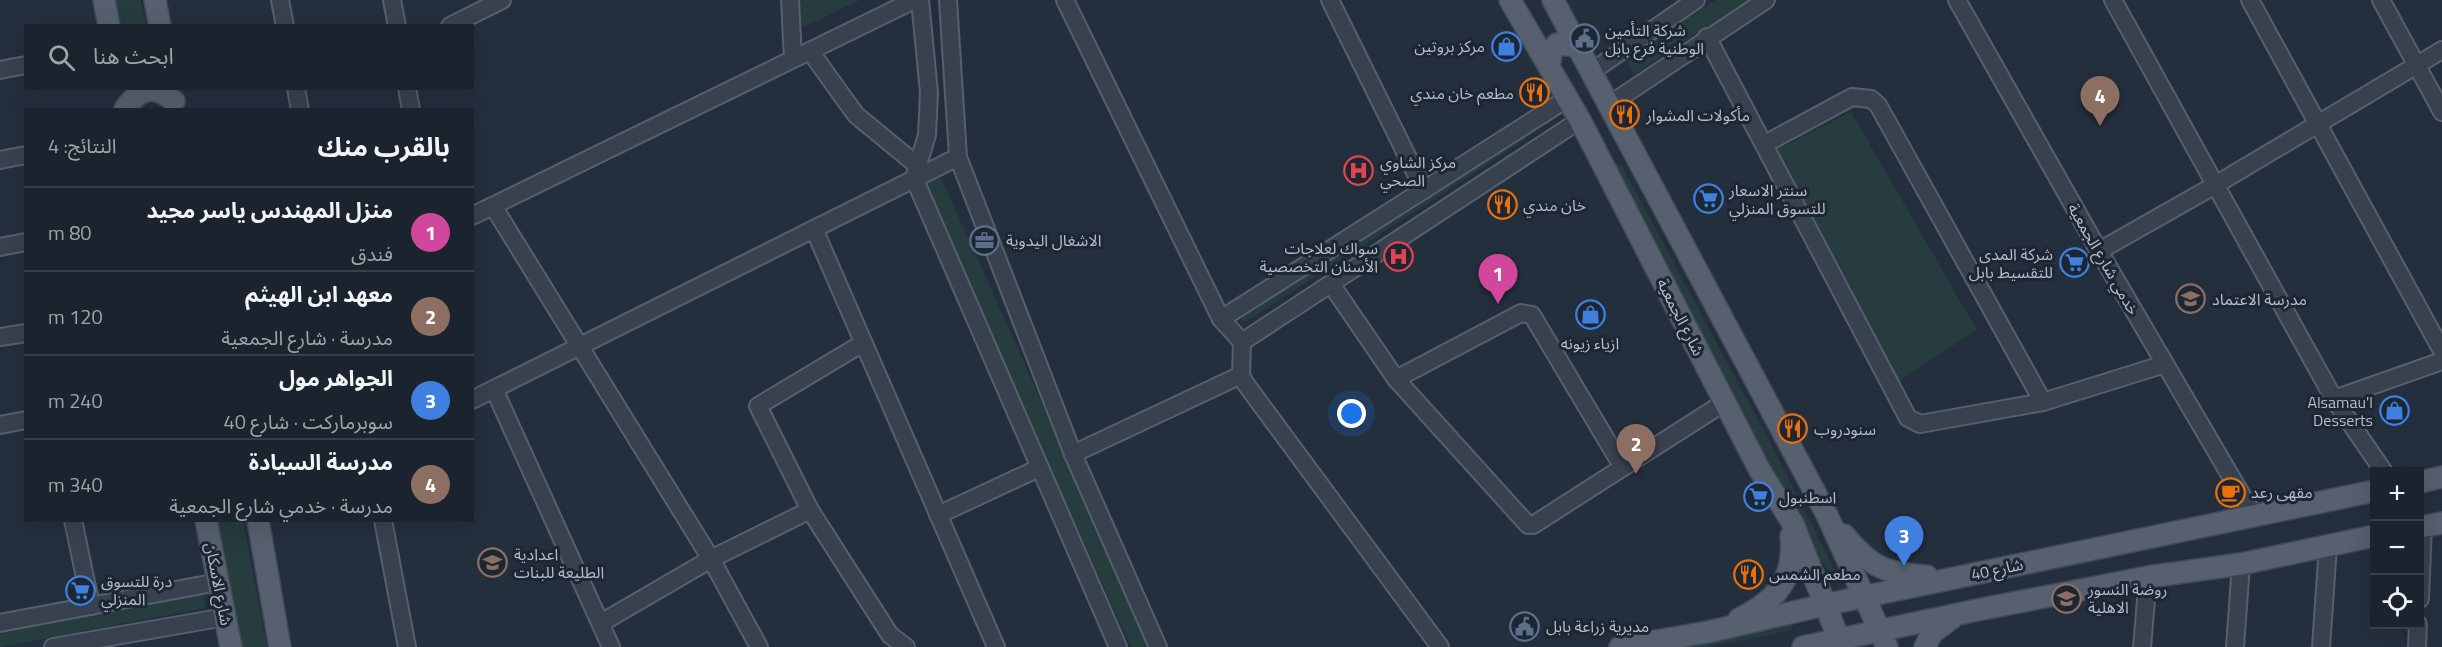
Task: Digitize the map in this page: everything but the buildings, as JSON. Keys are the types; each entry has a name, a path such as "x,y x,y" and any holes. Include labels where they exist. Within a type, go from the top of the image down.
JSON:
{"main road":[{"path":"104,0 109,24"},
{"path":"155,0 160,24"},
{"name":"شارع الجمعية","path":"1510,0 1580,120 1760,469 1793,524 1839,644"},
{"path":"1553,0 1827,515 1883,639"},
{"path":"1534,41 1554,36 1564,20"},
{"path":"1549,67 1552,51 1557,44 1578,46"},
{"path":"121,90 125,108"},
{"path":"126,108 136,95 147,90"},
{"path":"160,90 174,100"},
{"path":"2424,481 2442,477"},
{"name":"شارع 40","path":"1620,647 1708,632 1865,596 2370,492"},
{"path":"1827,515 1866,560 1883,571 1958,578"},
{"name":"شارع الاسكان","path":"206,522 231,647"},
{"path":"258,522 280,647"},
{"path":"1708,632 1755,610 1776,593 1792,565 1793,524"},
{"path":"1925,647 1932,633 1942,624 1957,615 1977,610 2148,577 2241,564 2370,537"},
{"path":"1803,647 1883,639 1977,610"}],"street":[{"path":"280,0 285,24"},
{"path":"392,0 397,24"},
{"path":"454,24 502,0"},
{"path":"790,0 793,59"},
{"path":"474,215 914,0"},
{"path":"916,172 927,135 929,92 920,0"},
{"path":"948,0 958,157 1073,454 1158,647"},
{"path":"1065,0 1221,319 1242,342 1241,375 1440,647"},
{"path":"1330,0 1424,190"},
{"path":"1591,72 1696,0"},
{"path":"1610,105 1707,37 1766,0"},
{"name":"خدمي شارع الجمعية","path":"1957,0 2099,251 2254,516"},
{"path":"2113,0 2217,184 2334,399 2381,467"},
{"path":"2250,0 2442,351"},
{"path":"2381,0 2442,111"},
{"path":"1707,37 1908,418 1920,424 2043,402 2165,364"},
{"path":"2099,251 2217,184 2442,50"},
{"path":"810,51 856,115 916,172 1039,468 1118,647"},
{"path":"0,70 24,65"},
{"path":"296,90 300,108"},
{"path":"407,90 411,108"},
{"path":"1765,144 1852,97 1871,99 1878,105 2043,402"},
{"path":"1221,319 1568,98"},
{"path":"1242,342 1580,120"},
{"path":"0,160 24,155"},
{"path":"474,399 814,229 916,172 958,157"},
{"path":"493,206 711,560 759,647"},
{"path":"814,229 996,647"},
{"path":"0,248 24,242"},
{"path":"1331,284 1396,379 1528,525 1533,525 1725,402"},
{"path":"1396,379 1521,313 1532,315 1622,466"},
{"path":"0,337 24,333"},
{"path":"864,343 758,406 810,510 891,635 906,647"},
{"path":"2334,399 2442,361"},
{"path":"1073,454 1241,375"},
{"path":"495,389 611,647"},
{"path":"0,425 24,420"},
{"path":"939,515 1039,468"},
{"path":"601,623 711,560 810,510"},
{"path":"73,522 91,606"},
{"path":"383,522 407,647"},
{"path":"2423,575 2428,525"},
{"path":"2321,647 2328,546"},
{"path":"2235,647 2241,564"},
{"path":"2142,647 2148,577"},
{"path":"0,623 218,582"},
{"path":"53,647 225,616"},
{"path":"2417,647 2418,629"}],"green space":[{"path":"114,0 141,0 146,24 119,24"},
{"path":"798,0 860,0 799,29"},
{"path":"1716,0 1749,0 1634,74 1625,58"},
{"path":"1851,112 1977,330 1896,383 1774,151"},
{"path":"1519,127 1526,139 1244,323 1237,311"},
{"path":"1617,163 1622,166 1771,444 1837,575 1835,579 1793,524 1610,166"},
{"path":"938,171 1152,647 1131,647 921,181"},
{"path":"217,522 243,522 267,647 241,647"},
{"path":"204,594 205,608 0,647 0,632"},
{"path":"1790,617 1792,630 1709,647 1641,647"}],"place":[{"name":"شركة التأمين الوطنية فرع بابل","path":"1584,39"},
{"name":"مركز بروتين","path":"1506,46"},
{"name":"مطعم خان مندي","path":"1535,93"},
{"name":"مأكولات المشوار","path":"1625,115"},
{"name":"مدرسة السيادة","path":"2100,126"},
{"name":"مركز الشاوي الصحي","path":"1359,171"},
{"name":"سنتر الاسعار للتسوق المنزلي","path":"1708,199"},
{"name":"خان مندي","path":"1502,205"},
{"name":"الاشغال اليدوية","path":"985,240"},
{"name":"سواك لعلاجات الأسنان التخصصية","path":"1399,257"},
{"name":"شركة المدى للتقسيط بابل","path":"2074,263"},
{"name":"مدرسة الاعتماد","path":"2191,299"},
{"name":"منزل المهندس ياسر مجيد","path":"1498,304"},
{"name":"ازياء زيونه","path":"1590,315"},
{"name":"Alsamau'l Desserts","path":"2394,411"},
{"name":"سنودروب","path":"1793,429"},
{"name":"معهد ابن الهيثم","path":"1636,474"},
{"name":"مقهى رعد","path":"2230,492"},
{"name":"اسطنبول","path":"1758,497"},
{"name":"اعدادية الطليعة للبنات","path":"493,563"},
{"name":"الجواهر مول","path":"1904,566"},
{"name":"مطعم الشمس","path":"1748,574"},
{"name":"درة للتسوق المنزلي","path":"80,590"},
{"name":"روضة النسور الاهلية","path":"2067,598"},
{"name":"مديرية زراعة بابل","path":"1525,626"}]}
